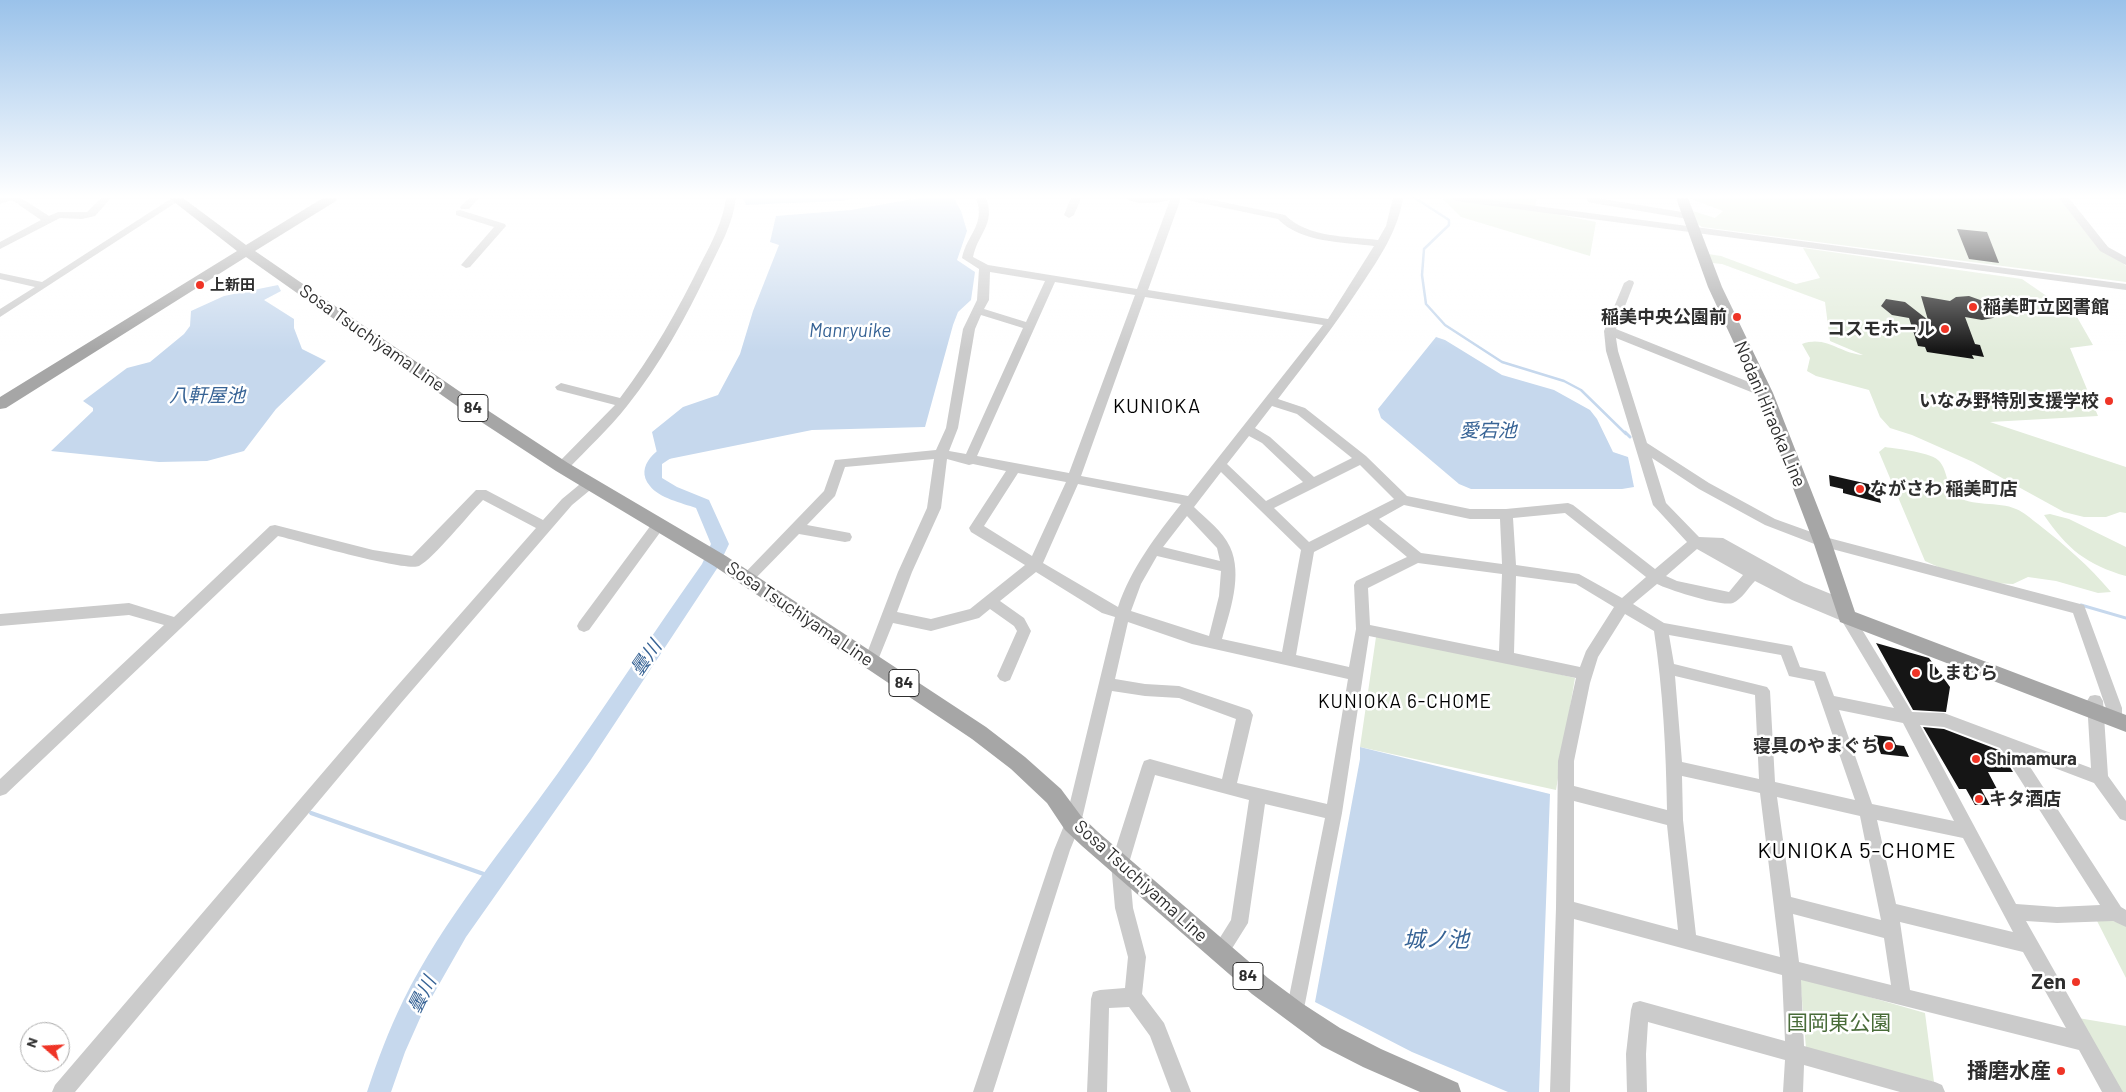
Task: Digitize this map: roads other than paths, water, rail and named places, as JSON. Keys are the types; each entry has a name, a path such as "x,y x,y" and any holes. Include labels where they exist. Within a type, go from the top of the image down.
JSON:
{"main road":[{"name":"Sosa Tsuchiyama Line","path":"243,249 425,377 562,467 746,578 979,733 1018,763 1054,796 1073,823 1260,986 1295,1012 1347,1045 1449,1092"},
{"path":"0,404 249,249"},
{"name":"Nodani Hiraoka Line","path":"1700,249 1715,287 1765,393 1822,541 1845,611"},
{"path":"1845,611 2112,713"}],"street":[{"path":"0,314 99,249"},
{"path":"466,265 480,249"},
{"path":"562,467 607,422 623,402 666,339 713,249"},
{"path":"969,249 967,258 985,268 1331,323"},
{"path":"888,616 931,625 974,614 1035,565 1073,480 1158,249"},
{"path":"983,1092 1062,850 1073,823 1129,593 1138,573 1331,323 1379,249"},
{"path":"1871,249 2126,287"},
{"path":"2104,249 2126,262"},
{"path":"870,661 905,572 934,508 941,454 952,428 952,414 969,330 983,300 985,268"},
{"path":"0,276 43,285"},
{"path":"969,461 1028,326 1051,279"},
{"path":"1629,282 1610,331 1612,351 1660,505 1696,542 1725,559 1797,596 1845,611"},
{"path":"979,312 1028,326"},
{"path":"1610,331 1765,393"},
{"path":"561,387 623,402"},
{"path":"1271,401 1301,411 1360,459 1403,500 1470,514 1506,514 1568,508 1655,577 1674,586 1728,598 1734,596 1752,573"},
{"path":"1249,430 1266,440 1312,483"},
{"path":"1642,446 1739,506 1770,522 1822,541 2079,609 2112,713 2100,778"},
{"path":"746,578 830,493 840,462 941,454 1189,505 1224,546 1227,567 1226,596 1214,643"},
{"path":"1266,507 1360,459"},
{"path":"1221,465 1308,549"},
{"path":"1014,469 976,528 1108,609 1192,638 1356,675"},
{"path":"62,1092 396,698 567,502 590,483"},
{"path":"0,789 275,530 373,555 414,562 422,556 481,493 545,527"},
{"path":"1308,549 1403,500"},
{"path":"1506,514 1509,571 1506,657"},
{"path":"1369,518 1417,558 1509,571 1579,578 1661,628 1787,650 1794,672 1820,676 1867,812 1889,911 1902,997"},
{"path":"584,626 659,524"},
{"path":"796,528 845,537"},
{"path":"1560,1092 1565,908 1566,760 1585,674 1591,655 1599,640 1623,605 1696,542 1718,542 1845,611 1908,718 2029,945 2113,1092"},
{"path":"1288,660 1308,549"},
{"path":"1154,550 1206,564 1227,567"},
{"path":"1295,1012 1334,813 1356,675 1363,629 1361,585 1417,558"},
{"path":"990,602 1019,622 1024,631 1005,676"},
{"path":"0,620 128,609 176,623"},
{"path":"1661,628 1667,668 1674,767 1675,820 1688,940"},
{"path":"1363,629 1585,674"},
{"path":"1667,668 1762,691 1768,787 1790,969 1796,1053 1793,1092"},
{"path":"1107,684 1145,690 1179,692 1245,715 1228,788"},
{"path":"1829,701 1908,718 1944,720 2100,778 2126,814"},
{"path":"2006,744 2121,916"},
{"path":"1181,1092 1157,1030 1133,997 1137,956 1124,908 1120,863 1150,766 1228,788 1334,813"},
{"path":"1674,767 1768,787 1867,812 1969,832"},
{"path":"1565,791 1675,820"},
{"path":"1220,952 1239,923 1258,795"},
{"path":"1782,903 1892,931"},
{"path":"1565,908 1790,969 2084,1042"},
{"path":"1889,911 2029,945"},
{"path":"2012,912 2121,916"},
{"path":"1097,1092 1100,999 1133,997"},
{"path":"1637,1092 1636,1054 1640,1010 1796,1053 1884,1085 1935,1092"}],"water":[{"name":"Manryuike","path":"777,249 961,249 957,260 975,272 971,300 958,312 953,325 925,427 812,430 659,461 652,432 683,407 718,395 740,354 753,311"},
{"name":"八軒屋池","path":"278,285 281,291 264,300 294,319 294,328 302,349 326,361 276,409 244,451 207,461 159,462 51,451 93,411 93,408 83,401 127,368 150,362 184,334 190,326 191,311 224,296"},
{"name":"愛宕池","path":"1436,337 1445,340 1502,375 1554,390 1590,410 1597,419 1613,452 1628,457 1634,487 1622,489 1471,489 1459,484 1381,418 1378,409"},
{"name":"城ノ池","path":"1360,747 1550,794 1539,1092 1508,1092 1412,1052 1315,1002 1360,759"}],"waterway":[{"path":"1424,249 1422,275 1426,304 1445,325 1502,362 1564,381 1581,390 1626,434"},
{"path":"1625,432 1630,437"},
{"name":"曇川","path":"379,1092 394,1049 412,1008 458,929 601,728 709,567 720,544 703,504 685,498 659,485 655,480 654,462 677,446"},
{"path":"2081,605 2126,618"},
{"path":"311,813 495,878"}],"place":[{"name":"上新田","path":"200,285"},
{"name":"稲美町立図書館","path":"1973,307"},
{"name":"稲美中央公園前","path":"1737,317"},
{"name":"コスモホール","path":"1945,329"},
{"name":"いなみ野特別支援学校","path":"2109,401"},
{"name":"ながさわ 稲美町店","path":"1860,489"},
{"name":"しまむら","path":"1916,673"},
{"name":"寝具のやまぐち","path":"1889,746"},
{"name":"Shimamura","path":"1976,759"},
{"name":"キタ酒店","path":"1979,799"},
{"name":"Zen","path":"2076,982"},
{"name":"播磨水産","path":"2061,1071"}],"district":[{"name":"KUNIOKA","path":"1157,406"},
{"name":"KUNIOKA 6-CHOME","path":"1405,702"},
{"name":"KUNIOKA 5-CHOME","path":"1857,851"}],"park label":[{"name":"国岡東公園","path":"1839,1023"}]}
